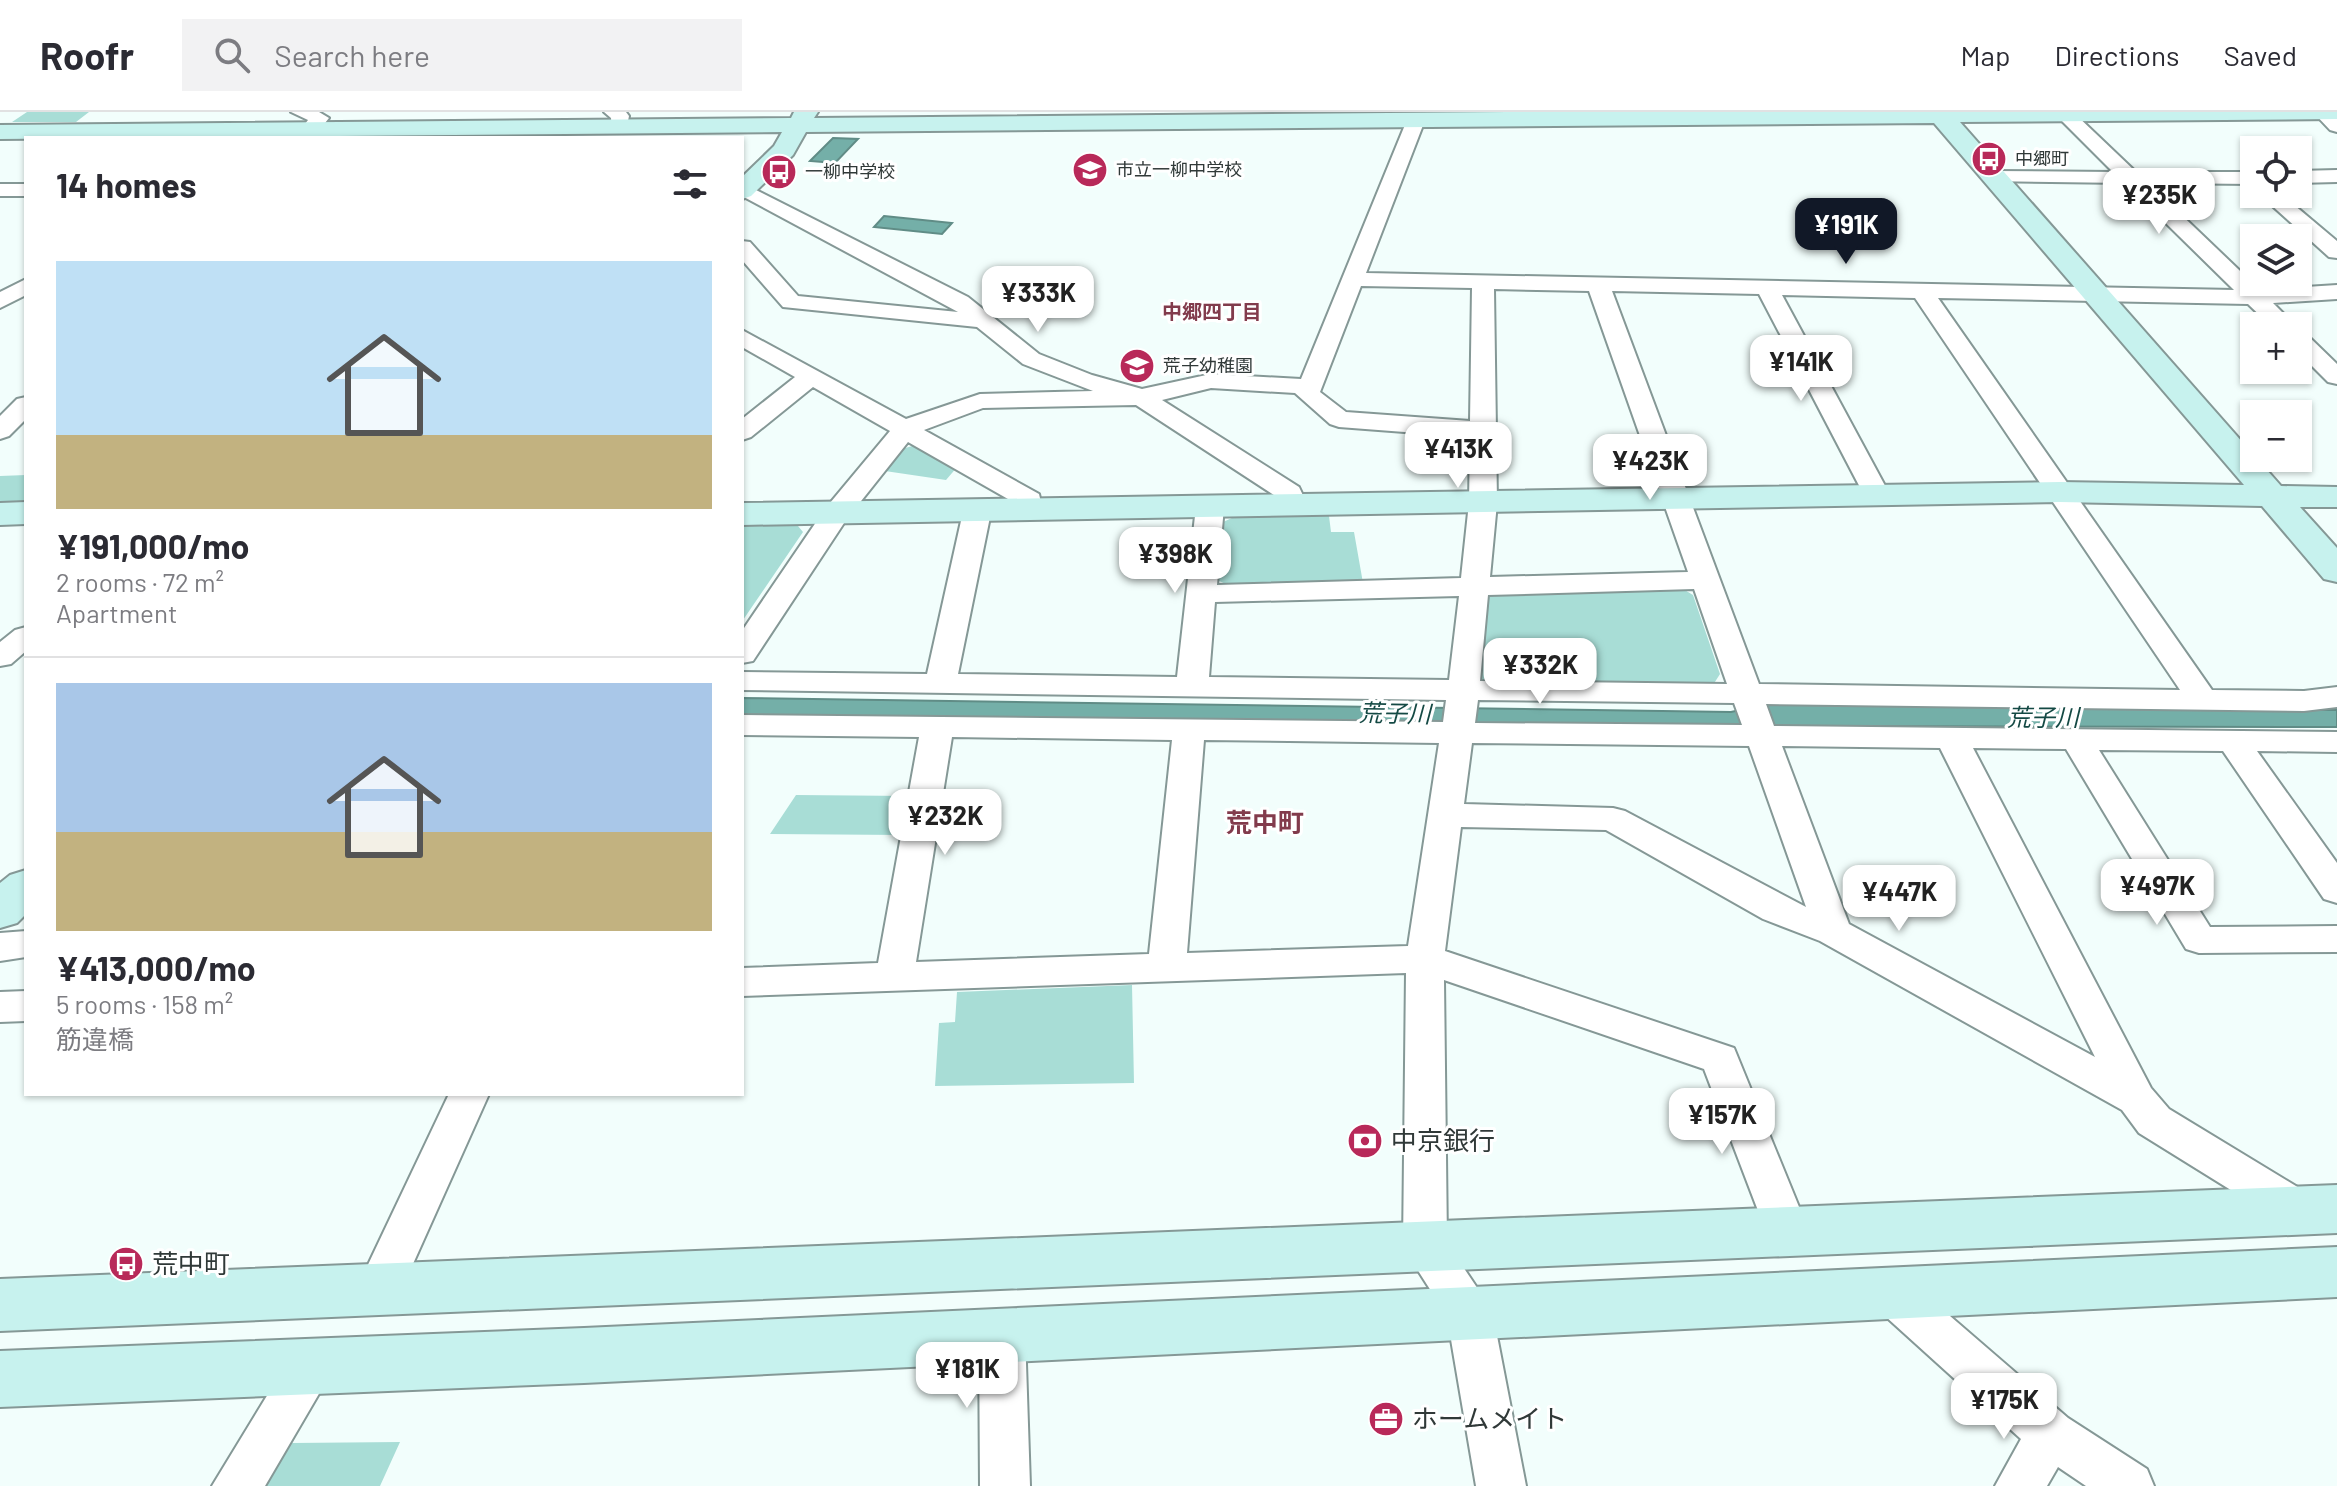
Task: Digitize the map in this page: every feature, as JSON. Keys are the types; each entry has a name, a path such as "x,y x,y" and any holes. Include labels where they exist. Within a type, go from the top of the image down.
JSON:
{"street":[{"path":"2322,112 2337,126"},
{"path":"0,132 210,134 305,121 395,133 616,119 1242,116 1416,120 1572,115 2337,112"},
{"path":"1939,114 2337,571"},
{"path":"2066,115 2270,312"},
{"path":"744,189 784,150 803,119"},
{"path":"1416,120 1307,394 1339,419 1484,430"},
{"path":"2312,177 2337,176"},
{"path":"1993,177 2240,179"},
{"path":"0,190 24,190"},
{"path":"744,191 960,302 1031,359 1083,380 1141,397 1289,493 1294,506"},
{"path":"2285,208 2337,252"},
{"path":"744,249 791,302 984,321"},
{"path":"1355,279 2096,295 2254,297 2337,292"},
{"path":"1483,282 1483,503 1460,713 1425,959 1425,1247 1469,1310 1501,1486"},
{"path":"1598,284 1833,932"},
{"path":"0,301 24,287"},
{"path":"1767,288 1877,495"},
{"path":"1922,291 2203,700"},
{"path":"0,309 24,310"},
{"path":"744,338 1029,500 1029,511"},
{"path":"2312,353 2337,377"},
{"path":"744,430 812,376"},
{"path":"744,651 835,515 906,428 980,401 1141,397 1211,381 1309,387"},
{"path":"0,391 24,389"},
{"path":"0,431 24,406"},
{"path":"744,514 835,515 2060,492 2337,497"},
{"path":"1192,687 1210,507"},
{"path":"940,684 977,512"},
{"path":"0,514 24,513"},
{"path":"1202,594 1705,580"},
{"path":"0,657 24,638"},
{"path":"744,681 1192,687 1460,713 1755,716 1952,739 2337,742"},
{"path":"744,725 1189,730 1460,713 1755,716 2203,700 2304,701 2337,697"},
{"path":"895,977 937,728"},
{"path":"1167,968 1189,730"},
{"path":"1952,739 2136,1099 2154,1121 2318,1210"},
{"path":"2077,740 2199,940 2337,939"},
{"path":"2233,742 2337,890"},
{"path":"1446,815 1613,819 1776,910 1833,932 2136,1099"},
{"path":"744,982 1425,959 1720,1059 1786,1229"},
{"path":"0,1007 24,1006"},
{"path":"379,1290 468,1096"},
{"path":"0,1305 1425,1247 1786,1229 2318,1210"},
{"path":"0,1379 310,1368 1469,1310 2335,1275"},
{"path":"1890,1292 2051,1434 2129,1486"},
{"path":"1002,1333 1005,1486"},
{"path":"237,1486 310,1368"},
{"path":"2020,1486 2051,1434"}],"shaded area":[{"path":"27,112 89,112 76,122 12,122"},
{"path":"919,444 958,466 946,480 885,471 902,449"},
{"path":"24,475 24,503 0,504 0,476"},
{"path":"1329,516 1331,532 1354,532 1363,583 1230,586 1217,580 1221,523 1234,517"},
{"path":"744,525 798,526 803,532 744,619"},
{"path":"1678,586 1693,595 1720,674 1713,685 1487,682 1476,676 1487,595"},
{"path":"796,795 910,796 903,835 770,834"},
{"path":"1132,985 1134,1083 935,1086 939,1023 955,1022 957,992"},
{"path":"400,1442 380,1486 265,1486 292,1443"}],"water":[{"path":"833,138 858,139 835,163 810,161"},
{"path":"884,216 952,223 942,234 874,227"},
{"name":"荒子川","path":"744,698 1731,712 1767,704 2337,710 2337,727 1739,726 744,716"}],"place":[{"name":"中郷町","path":"1989,159"},
{"name":"市立一柳中学校","path":"1090,170"},
{"name":"一柳中学校","path":"779,172"},
{"name":"荒子幼稚園","path":"1137,366"},
{"name":"中京銀行","path":"1365,1141"},
{"name":"荒中町","path":"126,1264"},
{"name":"ホームメイト","path":"1386,1419"}],"district":[{"name":"中郷四丁目","path":"1212,312"},
{"name":"荒中町","path":"1265,823"}]}
